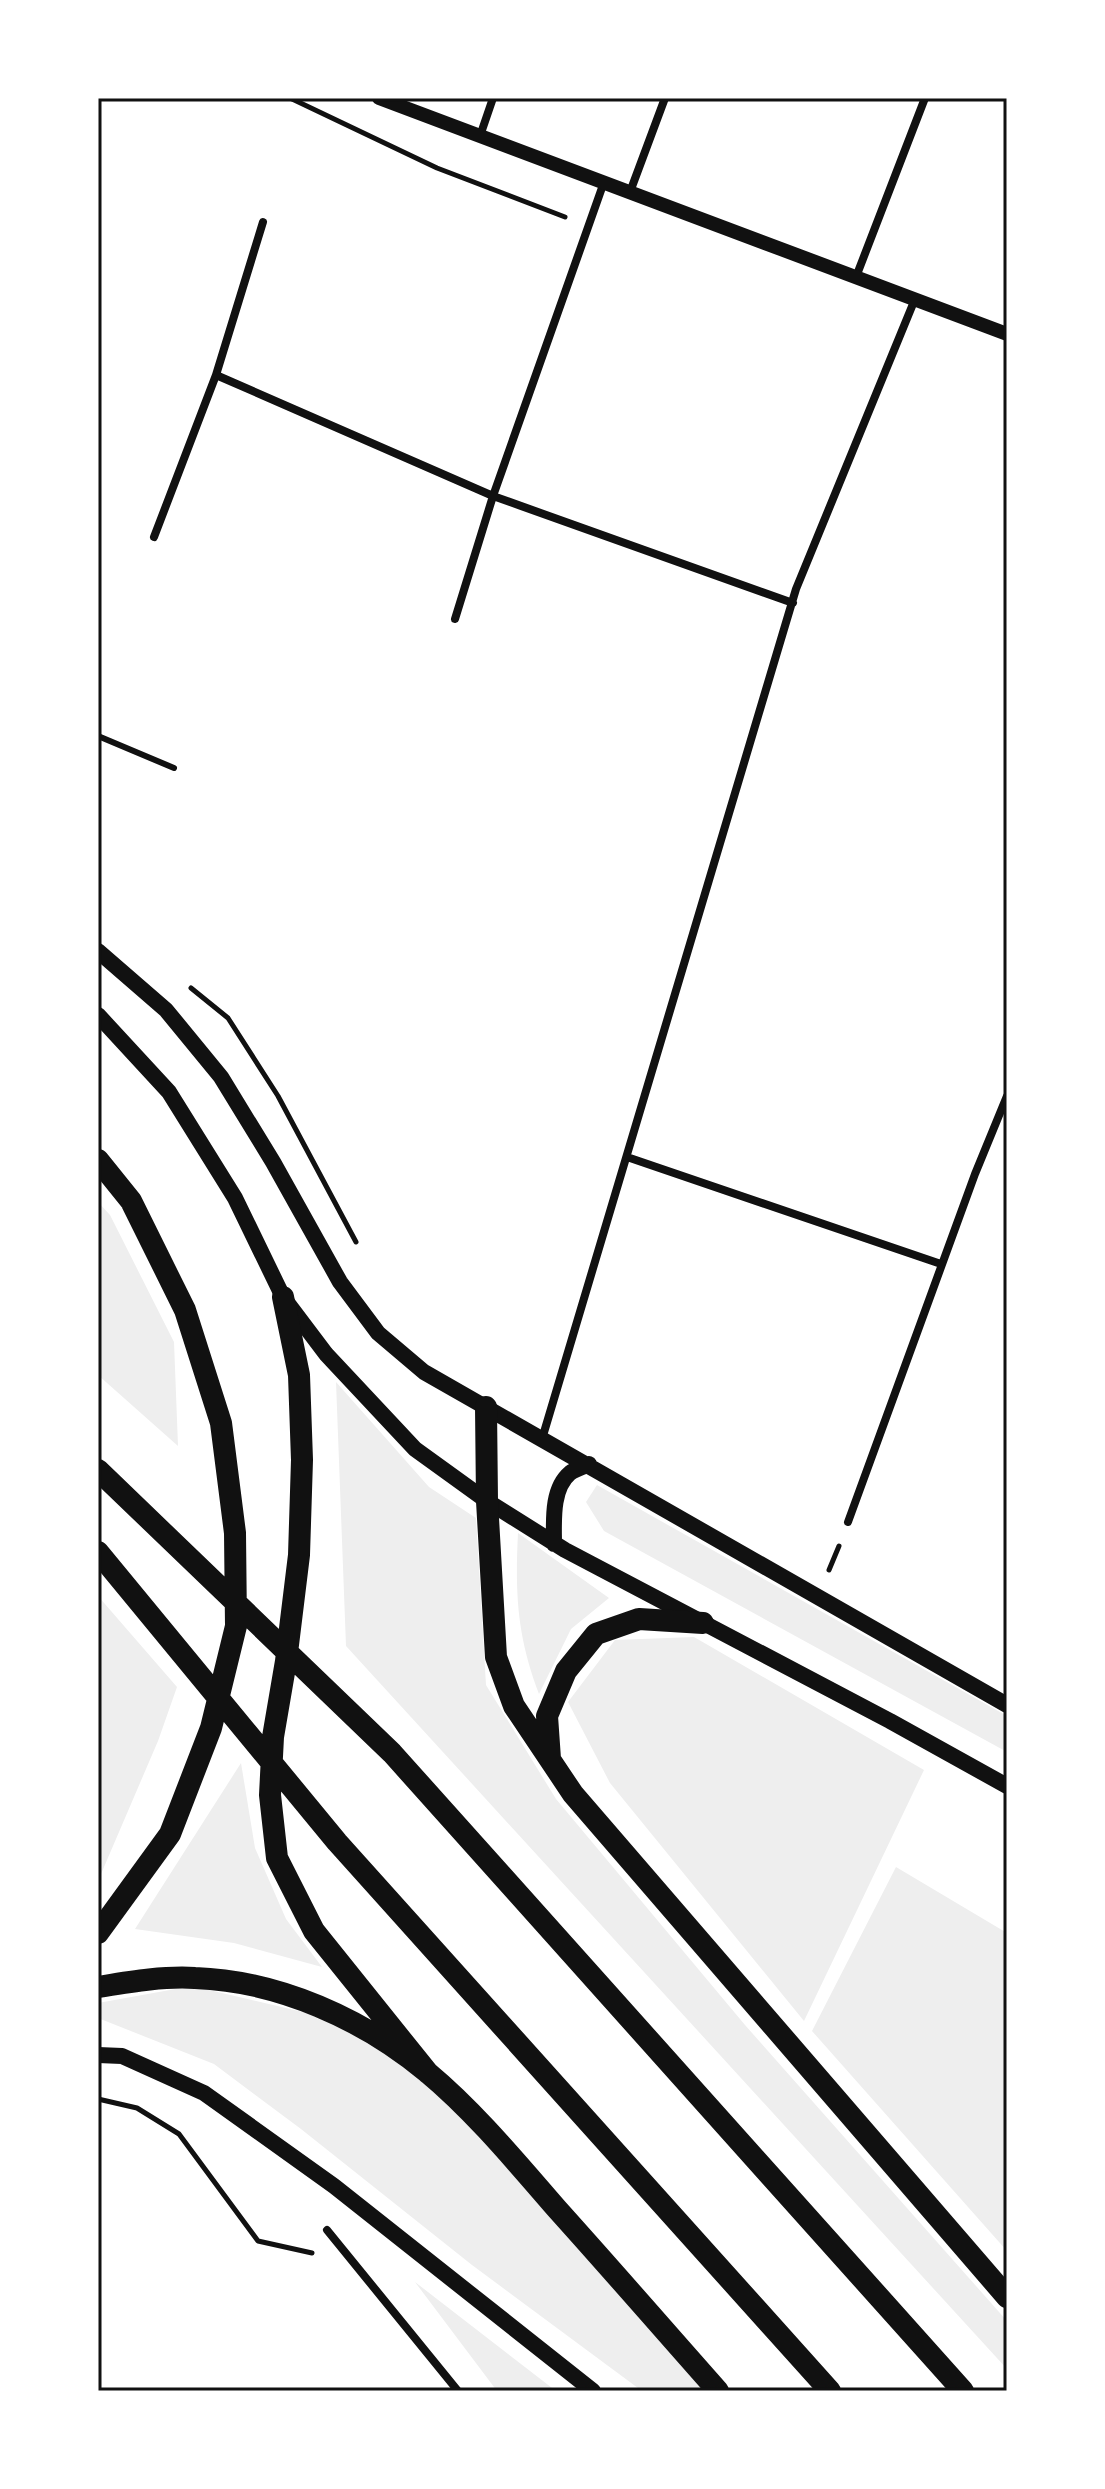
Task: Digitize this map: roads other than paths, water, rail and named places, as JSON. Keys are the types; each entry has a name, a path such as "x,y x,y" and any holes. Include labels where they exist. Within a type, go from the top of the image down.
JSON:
{"highway":[{"path":"98,1160 131,1201 185,1310 221,1423 235,1533 236,1626 211,1728 170,1834 98,1933"},
{"path":"283,1297 299,1375 302,1460 299,1555 273,1737 270,1795 277,1858 314,1931 428,2073 505,2149 718,2391"},
{"path":"486,1407 487,1501 496,1657 514,1706 573,1794 593,1818 1007,2297"},
{"path":"98,1470 392,1753 963,2391"},
{"path":"98,1552 337,1842 830,2391"},
{"path":"550,1760 547,1716 566,1671 596,1634 639,1619 703,1623"},
{"path":"98,1987 195,1978 261,1988 333,2012 375,2034 428,2073"}],"main road":[{"path":"98,951 166,1010 221,1077 340,1282 378,1333 424,1372 1007,1705"},
{"path":"98,1015 169,1092 235,1198 283,1297 326,1354 415,1449 554,1544 1007,1786"},
{"path":"554,1544 554,1511 559,1491 569,1474 589,1464"},
{"path":"98,2055 122,2056 204,2093 334,2186 593,2391"}],"street":[{"path":"379,98 1007,334"},
{"path":"480,136 493,98"},
{"path":"630,192 665,98"},
{"path":"856,277 925,98"},
{"path":"455,619 493,496 604,182"},
{"path":"154,537 216,375 263,222"},
{"path":"542,1439 793,603 915,299"},
{"path":"216,375 493,496 793,603"},
{"path":"848,1522 941,1264 1007,1096"},
{"path":"627,1157 941,1264"},
{"path":"327,2230 458,2391"}],"lane":[{"path":"98,736 174,768"}]}
